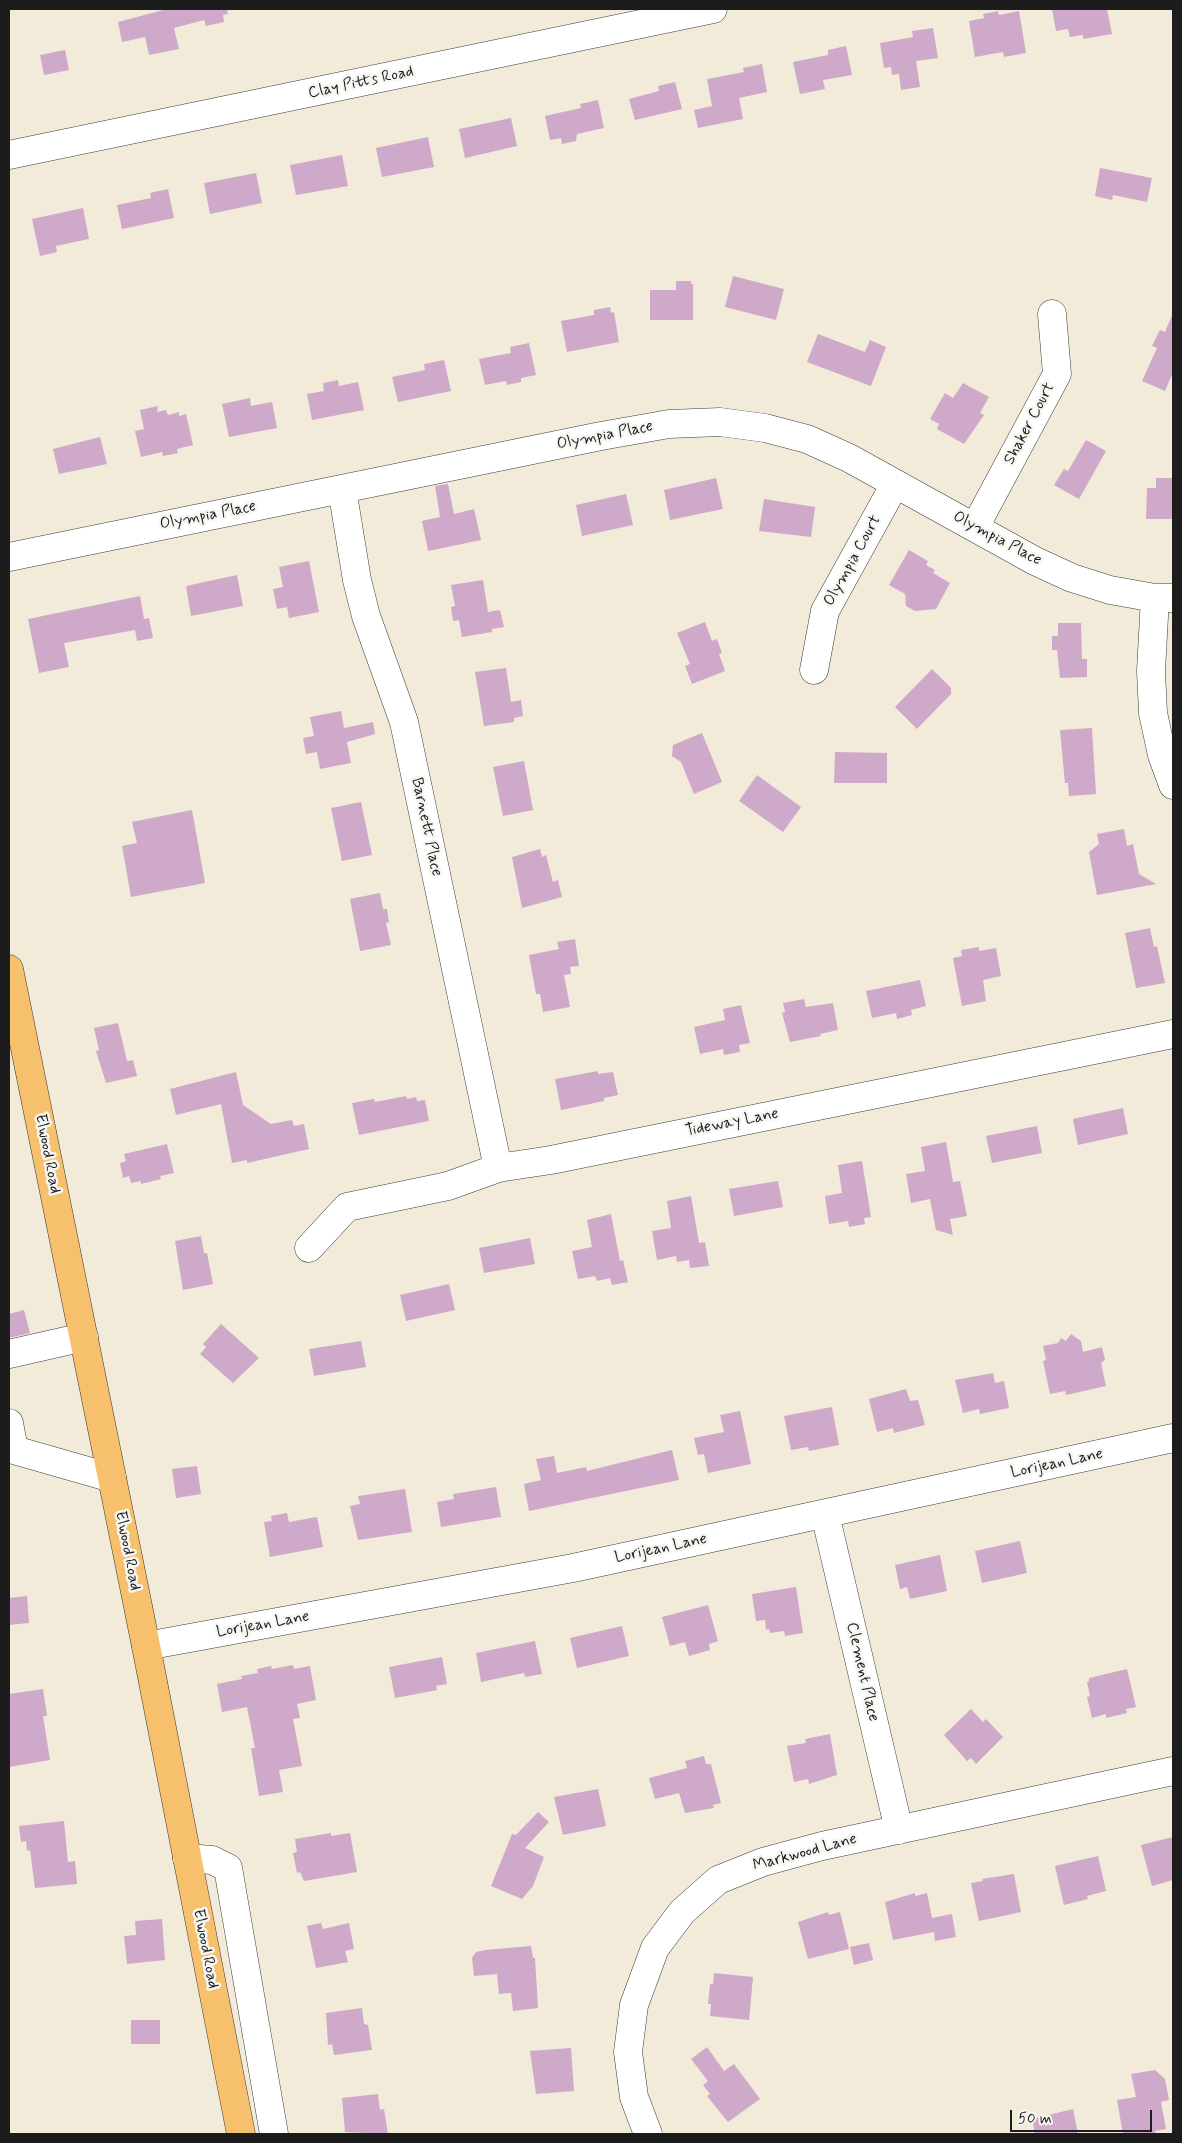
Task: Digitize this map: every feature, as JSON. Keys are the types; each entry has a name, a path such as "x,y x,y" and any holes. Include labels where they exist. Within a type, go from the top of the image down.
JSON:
{"main road":[{"name":"Elwood Road","path":"9,970 146,1646 241,2134"}],"street":[{"name":"Clay Pitts Road","path":"9,155 713,9"},
{"name":"Shaker Court","path":"975,527 1057,374 1052,314"},
{"name":"Olympia Place","path":"9,557 630,431 669,424 720,422 765,428 807,439 849,458 1035,561 1072,578 1110,590 1164,598"},
{"name":"Olympia Court","path":"814,670 825,611 895,484"},
{"name":"Barnett Place","path":"342,489 357,580 366,616 404,722 498,1168"},
{"path":"1164,598 1151,671 1152,713 1162,755 1173,784"},
{"name":"Tideway Lane","path":"309,1248 347,1207 448,1186 498,1168 552,1160 1173,1034"},
{"path":"9,1354 84,1337"},
{"path":"9,1424 14,1450 112,1478"},
{"name":"Lorijean Lane","path":"146,1646 573,1568 1173,1438"},
{"name":"Clement Place","path":"825,1514 899,1830"},
{"name":"Markwood Lane","path":"648,2134 634,2097 628,2052 634,2005 655,1948 682,1912 718,1880 763,1862 899,1830 1173,1771"},
{"path":"187,1858 212,1860 228,1868 274,2134"}],"building":[{"path":"167,9 227,9 228,14 223,15 224,22 206,26 204,20 174,28 179,49 149,55 145,37 122,42 118,22"},
{"path":"1052,9 1107,9 1112,34 1083,39 1083,35 1070,37 1068,29 1056,31"},
{"path":"998,11 999,15 1019,11 1026,53 1004,57 1003,52 975,57 969,21 984,18 983,14"},
{"path":"933,28 938,58 916,61 920,87 901,90 899,74 892,75 891,67 884,68 880,43 913,37 912,31"},
{"path":"846,46 852,75 823,80 825,89 800,94 793,62 828,55 828,50"},
{"path":"65,50 69,70 44,75 40,55"},
{"path":"762,64 767,92 739,98 743,119 698,128 694,110 712,106 707,79 744,72 743,68"},
{"path":"675,82 682,109 635,120 629,99 659,91 658,86"},
{"path":"598,100 604,128 577,134 576,141 562,144 561,138 550,140 545,116 581,108 580,104"},
{"path":"511,118 517,146 465,158 459,129"},
{"path":"428,137 434,167 382,177 376,148"},
{"path":"342,155 348,186 296,195 290,165"},
{"path":"1100,168 1152,178 1147,202 1113,195 1112,200 1095,196"},
{"path":"256,173 262,203 210,214 204,183"},
{"path":"168,189 174,218 122,229 117,205 151,198 150,193"},
{"path":"83,208 89,239 56,246 57,252 40,256 32,219"},
{"path":"733,276 784,289 776,320 725,307"},
{"path":"676,281 691,281 691,284 693,284 693,320 650,320 650,290 676,290"},
{"path":"610,307 611,313 614,312 619,342 567,352 561,321 594,315 594,310"},
{"path":"1173,313 1173,372 1165,391 1142,381 1157,348 1152,346 1160,330 1165,332"},
{"path":"818,334 865,352 870,340 886,347 871,386 807,362"},
{"path":"529,343 536,375 521,378 521,382 507,385 506,381 485,385 479,359 511,353 510,347"},
{"path":"444,360 451,391 398,402 392,377 425,370 424,364"},
{"path":"338,380 339,386 358,382 364,410 312,420 307,394 324,391 323,383"},
{"path":"963,383 989,397 980,413 984,415 964,444 937,429 939,424 930,419 945,393 953,398"},
{"path":"250,398 251,406 272,402 277,428 229,437 222,404"},
{"path":"158,406 157,412 166,410 168,415 179,412 179,416 186,414 193,445 177,449 178,453 163,456 162,452 141,457 135,431 144,429 140,410"},
{"path":"100,437 107,464 59,474 53,449"},
{"path":"1086,440 1106,451 1079,499 1054,485 1064,469 1068,471"},
{"path":"716,478 723,509 670,520 664,490"},
{"path":"1156,478 1172,478 1173,519 1146,519 1147,488 1156,488"},
{"path":"448,484 454,514 474,509 481,540 428,551 422,521 440,517 435,486"},
{"path":"626,494 633,525 582,536 576,505"},
{"path":"764,499 815,507 811,537 759,531"},
{"path":"909,550 928,561 926,565 935,570 933,573 950,583 936,609 915,611 906,606 905,594 889,585"},
{"path":"309,561 319,612 289,618 287,607 277,609 273,589 283,587 279,567"},
{"path":"237,575 243,606 191,616 186,586"},
{"path":"483,580 488,612 500,610 504,627 492,629 492,632 462,637 459,620 453,621 451,607 455,606 451,585"},
{"path":"140,596 144,619 149,618 153,638 137,641 135,630 64,643 69,667 39,673 28,619"},
{"path":"705,622 712,641 717,639 722,653 719,654 725,671 692,684 685,666 690,664 677,633"},
{"path":"1058,623 1081,623 1082,659 1087,659 1087,677 1060,678 1057,650 1052,650 1052,636 1058,636"},
{"path":"506,668 511,702 521,700 523,716 514,718 514,722 484,726 475,672"},
{"path":"932,669 951,688 951,694 917,729 895,707"},
{"path":"341,711 344,728 373,722 375,734 347,742 351,763 320,769 317,752 306,754 303,738 314,736 310,717"},
{"path":"1092,728 1096,794 1069,796 1068,783 1065,783 1060,730"},
{"path":"702,733 722,782 694,794 681,762 672,756 673,745"},
{"path":"835,752 887,753 887,783 834,783"},
{"path":"524,761 533,810 503,816 493,767"},
{"path":"757,775 801,807 783,832 739,801"},
{"path":"361,802 372,855 342,861 331,808"},
{"path":"192,810 205,883 131,897 122,846 137,843 132,822"},
{"path":"1124,829 1127,846 1133,844 1139,874 1156,884 1097,895 1089,852 1099,844 1097,834"},
{"path":"540,849 542,857 546,855 553,882 558,880 562,897 522,908 512,857"},
{"path":"380,893 383,909 387,909 389,922 386,923 391,945 360,951 350,899"},
{"path":"1150,928 1154,947 1157,946 1165,983 1136,988 1125,933"},
{"path":"575,939 579,966 570,967 571,974 564,975 570,1007 543,1012 540,994 536,994 529,955 559,949 557,942"},
{"path":"979,947 979,951 996,948 1001,976 983,980 986,1001 962,1006 953,958 962,956 961,950"},
{"path":"920,980 926,1006 911,1010 912,1015 897,1019 896,1013 872,1018 866,991"},
{"path":"804,999 806,1007 833,1003 838,1030 820,1034 821,1036 790,1042 782,1013 785,1012 783,1003"},
{"path":"741,1005 750,1043 739,1045 740,1052 724,1055 723,1049 700,1054 694,1027 725,1020 723,1009"},
{"path":"118,1023 127,1061 133,1060 137,1076 106,1083 96,1051 99,1050 94,1028"},
{"path":"598,1071 598,1074 613,1072 618,1095 604,1098 604,1101 561,1110 555,1079"},
{"path":"236,1072 243,1105 271,1124 292,1120 294,1126 304,1124 309,1149 247,1163 247,1160 232,1163 221,1104 176,1115 170,1089"},
{"path":"406,1096 407,1099 416,1097 417,1101 425,1100 429,1121 359,1135 352,1103 374,1099 375,1102"},
{"path":"1123,1108 1128,1134 1078,1145 1073,1119"},
{"path":"1037,1126 1042,1153 992,1163 986,1136"},
{"path":"946,1142 953,1182 960,1181 967,1216 950,1219 953,1235 936,1230 930,1199 911,1203 906,1174 925,1171 921,1147"},
{"path":"167,1144 174,1173 160,1176 161,1179 141,1184 141,1181 131,1183 129,1176 123,1178 120,1163 126,1161 124,1154"},
{"path":"862,1161 871,1217 864,1218 865,1224 849,1227 848,1221 829,1224 825,1196 842,1193 838,1165"},
{"path":"778,1181 783,1207 734,1216 729,1189"},
{"path":"691,1196 699,1243 705,1242 709,1266 690,1268 689,1260 677,1262 676,1256 657,1260 652,1231 671,1228 667,1201"},
{"path":"611,1214 620,1261 623,1260 628,1282 612,1285 610,1278 597,1281 595,1276 578,1279 572,1251 592,1247 587,1220"},
{"path":"201,1236 204,1253 207,1253 213,1284 183,1290 175,1241"},
{"path":"530,1238 535,1264 484,1273 479,1248"},
{"path":"449,1284 455,1310 406,1321 400,1295"},
{"path":"24,1310 30,1333 9,1338 9,1314"},
{"path":"221,1324 259,1358 233,1383 200,1354 206,1347 203,1344"},
{"path":"1071,1334 1081,1341 1083,1352 1102,1347 1105,1360 1101,1363 1106,1386 1066,1395 1065,1391 1050,1394 1043,1361 1046,1360 1043,1346 1058,1343 1061,1338 1066,1341"},
{"path":"361,1341 366,1367 314,1376 309,1349"},
{"path":"993,1373 995,1383 1004,1381 1009,1408 980,1414 979,1409 963,1413 955,1380"},
{"path":"906,1389 910,1401 918,1400 925,1425 894,1433 893,1428 877,1432 869,1399"},
{"path":"832,1407 839,1445 809,1451 808,1447 791,1450 784,1416"},
{"path":"740,1411 751,1464 708,1473 704,1454 698,1455 694,1438 724,1432 720,1415"},
{"path":"672,1450 679,1480 529,1511 524,1484 541,1480 536,1459 554,1456 557,1473 586,1467 587,1471"},
{"path":"197,1466 201,1494 176,1498 172,1469"},
{"path":"496,1487 501,1517 441,1527 437,1502 454,1499 453,1494"},
{"path":"405,1489 412,1532 358,1540 350,1506 360,1504 358,1496"},
{"path":"287,1513 289,1522 317,1517 323,1547 270,1557 264,1522 272,1521 271,1516"},
{"path":"1020,1541 1027,1573 982,1583 975,1551"},
{"path":"940,1555 947,1591 910,1599 907,1587 900,1589 895,1565"},
{"path":"796,1587 803,1633 785,1636 784,1631 770,1633 769,1629 766,1630 765,1620 756,1621 752,1594"},
{"path":"27,1596 29,1623 9,1625 9,1598"},
{"path":"708,1605 718,1641 709,1644 710,1650 689,1656 685,1642 670,1646 662,1617"},
{"path":"622,1626 629,1656 577,1668 570,1638"},
{"path":"535,1641 542,1674 525,1677 524,1673 481,1682 476,1653"},
{"path":"442,1657 447,1684 436,1686 437,1690 395,1698 389,1667"},
{"path":"293,1665 294,1669 310,1666 316,1700 297,1704 300,1718 293,1719 302,1766 279,1770 283,1792 259,1796 251,1748 255,1748 247,1707 222,1712 217,1684 242,1679 241,1676 258,1673 257,1669 271,1666 272,1669"},
{"path":"1127,1669 1136,1707 1126,1709 1127,1713 1106,1718 1106,1714 1092,1718 1087,1697 1090,1696 1087,1682 1089,1678"},
{"path":"43,1689 47,1716 43,1716 50,1760 9,1767 9,1694"},
{"path":"971,1709 983,1722 986,1719 1003,1737 976,1764 971,1758 967,1761 944,1735"},
{"path":"830,1734 837,1775 809,1784 808,1779 794,1782 787,1746 806,1743 805,1739"},
{"path":"704,1756 706,1764 711,1764 721,1803 713,1805 714,1808 685,1813 679,1793 655,1799 649,1778 687,1768 685,1761"},
{"path":"598,1789 606,1826 563,1835 554,1797"},
{"path":"538,1812 549,1822 525,1848 544,1857 533,1886 522,1899 491,1886 512,1834 516,1835"},
{"path":"64,1821 68,1862 75,1861 77,1884 35,1888 30,1850 27,1851 26,1841 21,1842 19,1826"},
{"path":"331,1833 331,1836 350,1833 357,1872 304,1881 300,1872 297,1873 293,1853 297,1852 295,1839"},
{"path":"1173,1837 1173,1880 1152,1886 1141,1845"},
{"path":"1098,1856 1106,1891 1087,1896 1088,1899 1064,1905 1055,1866"},
{"path":"1014,1874 1021,1912 979,1921 971,1883 983,1881 982,1879"},
{"path":"915,1893 915,1896 927,1893 932,1918 952,1914 956,1937 935,1941 934,1932 893,1940 885,1902"},
{"path":"828,1912 829,1915 840,1912 849,1949 808,1959 798,1922"},
{"path":"162,1919 165,1960 127,1964 124,1936 136,1935 135,1921"},
{"path":"321,1923 323,1929 349,1923 354,1949 345,1951 348,1962 316,1968 307,1926"},
{"path":"869,1943 873,1960 854,1965 850,1947"},
{"path":"531,1946 533,1958 535,1958 538,2008 513,2011 511,1993 499,1994 497,1974 474,1976 472,1958 476,1952 485,1950"},
{"path":"714,1973 753,1977 749,2020 710,2016 711,2004 708,2004 710,1984 713,1984"},
{"path":"362,2008 364,2024 368,2025 372,2050 334,2055 332,2044 328,2045 326,2013"},
{"path":"131,2020 160,2020 160,2044 131,2044"},
{"path":"707,2047 724,2071 734,2064 760,2099 728,2122 707,2096 710,2094 703,2085 708,2081 691,2059"},
{"path":"571,2048 574,2091 536,2094 530,2051"},
{"path":"1155,2070 1165,2079 1169,2100 1161,2102 1166,2129 1155,2131 1156,2134 1123,2134 1117,2100 1136,2097 1131,2074"},
{"path":"378,2094 380,2110 384,2109 388,2134 345,2132 342,2098"},
{"path":"1073,2109 1078,2134 1035,2134 1032,2119"}]}
